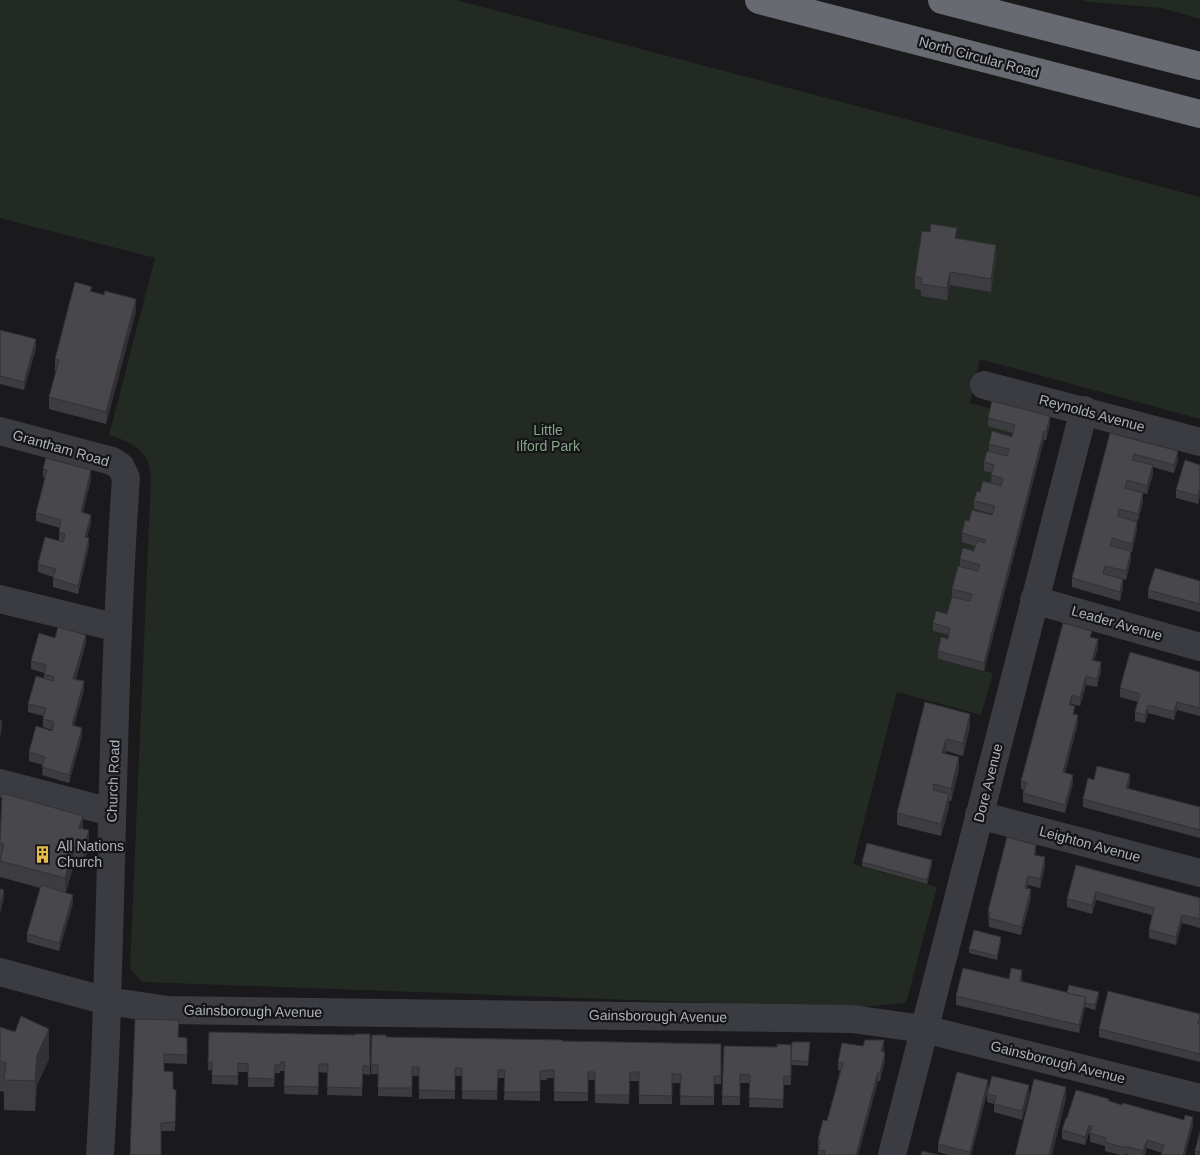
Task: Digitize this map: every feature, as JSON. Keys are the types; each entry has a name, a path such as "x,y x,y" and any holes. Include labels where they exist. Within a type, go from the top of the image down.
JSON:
{"highway":[{"name":"North Circular Road","path":"759,0 1200,114"},
{"path":"942,0 1200,66"}],"street":[{"name":"Reynolds Avenue","path":"984,385 1200,442"},
{"name":"Dore Avenue","path":"892,1155 1084,410"},
{"name":"Grantham Road","path":"0,431 112,461 121,467"},
{"name":"Church Road","path":"100,1155 107,1000 118,628 126,478 121,467"},
{"path":"0,599 118,628"},
{"name":"Leader Avenue","path":"1034,600 1200,647"},
{"path":"0,784 112,812"},
{"name":"Leighton Avenue","path":"979,814 1200,873"},
{"name":"Gainsborough Avenue","path":"0,972 107,1000 168,1010 852,1018 924,1029 1200,1098"}],"green space":[{"name":"Little Ilford Park","path":"0,0 456,0 1200,197 1200,419 980,359 970,403 992,409 1015,433 994,473 992,483 1003,486 995,514 962,541 986,548 952,597 947,622 933,631 950,636 938,659 993,673 981,715 897,692 853,864 937,887 906,1003 851,1008 142,982 130,969 151,478 150,468 145,456 127,442 109,435 155,258 0,218"},
{"path":"1081,0 1200,0 1200,19 1162,8"}],"building":[{"path":"931,224 957,228 955,238 996,245 991,279 950,272 947,288 921,284 922,278 915,276 922,231 930,232"},
{"path":"75,282 92,287 90,291 104,295 105,291 136,299 106,412 49,397 59,360 55,359"},
{"path":"0,330 36,339 24,382 0,376"},
{"path":"992,401 1050,416 1046,432 1044,431 984,663 938,651 941,637 948,639 950,628 933,623 936,611 947,614 952,597 970,601 972,594 952,589 958,566 978,571 980,565 960,559 963,548 974,551 977,541 985,543 986,540 962,533 965,520 969,521 972,510 992,515 995,506 974,501 977,491 980,492 983,481 1001,486 1003,478 991,475 994,465 984,462 987,451 1007,456 1009,449 989,444 992,431 1012,437 1015,425 988,418"},
{"path":"1110,433 1178,451 1174,465 1134,454 1132,460 1153,465 1147,486 1127,480 1125,488 1143,493 1138,514 1119,509 1118,516 1137,522 1132,544 1112,538 1110,546 1131,551 1126,571 1105,566 1103,574 1123,579 1120,592 1072,578"},
{"path":"46,458 91,470 81,512 91,515 85,537 89,538 78,586 53,578 56,569 38,564 45,537 63,542 65,534 59,532 61,520 36,513 47,470 43,469"},
{"path":"1185,460 1200,465 1200,489 1198,496 1176,490"},
{"path":"1155,568 1200,581 1200,604 1148,590"},
{"path":"1063,623 1092,631 1090,637 1098,639 1092,660 1101,662 1097,679 1086,676 1080,698 1072,695 1069,705 1075,706 1073,714 1078,715 1063,772 1073,775 1065,805 1023,793 1027,782 1021,781"},
{"path":"58,627 86,635 73,679 84,681 72,725 82,728 69,775 42,767 45,757 29,752 36,726 52,731 54,722 43,719 46,708 28,704 36,676 53,681 54,677 44,674 46,665 31,661 39,633 55,638"},
{"path":"1130,652 1200,672 1200,708 1177,702 1174,712 1148,705 1145,715 1135,712 1140,694 1120,688"},
{"path":"925,702 970,714 963,743 946,739 942,753 959,757 951,789 934,784 933,790 949,794 941,824 897,813"},
{"path":"1097,766 1130,774 1126,788 1200,807 1200,830 1083,799 1088,778 1094,780"},
{"name":"All Nations Church","path":"2,793 83,816 79,828 89,830 83,849 74,847 65,878 0,861 4,844 0,843"},
{"path":"1007,837 1036,845 1034,855 1045,857 1040,879 1028,876 1025,888 1031,889 1021,927 989,918 990,912 988,911"},
{"path":"867,843 932,860 927,880 862,862"},
{"path":"1076,865 1200,898 1200,919 1182,915 1176,937 1149,930 1154,908 1096,892 1092,905 1067,899"},
{"path":"41,885 73,895 59,943 27,934"},
{"path":"0,889 4,890 0,906"},
{"path":"974,930 1001,937 997,956 969,949"},
{"path":"963,968 1009,979 1011,968 1022,970 1020,981 1086,997 1079,1025 956,996"},
{"path":"1069,985 1099,992 1095,1005 1085,1003 1086,997 1067,993"},
{"path":"1108,991 1200,1014 1198,1024 1200,1024 1200,1054 1099,1029"},
{"path":"21,1016 49,1029 37,1055 35,1081 4,1080 6,1063 0,1061 0,1027 15,1032"},
{"path":"135,1019 179,1020 178,1037 187,1038 187,1055 164,1054 164,1071 173,1072 173,1089 176,1090 175,1122 161,1123 161,1155 130,1155"},
{"path":"209,1032 370,1034 370,1066 363,1066 362,1088 327,1087 328,1064 319,1064 318,1087 284,1086 285,1062 275,1065 274,1079 248,1078 248,1064 238,1063 238,1076 212,1076 212,1062 208,1062"},
{"path":"372,1035 386,1035 386,1037 721,1044 721,1076 714,1076 714,1097 680,1096 681,1074 672,1074 672,1096 639,1095 639,1072 630,1072 629,1095 595,1095 595,1072 588,1072 588,1093 554,1092 554,1070 540,1071 540,1092 504,1092 505,1070 498,1070 497,1091 462,1091 462,1068 455,1068 455,1091 419,1090 419,1067 412,1067 412,1088 378,1088 378,1065 371,1065"},
{"path":"865,1040 884,1040 881,1051 885,1052 856,1155 824,1155 825,1151 818,1150 820,1140 818,1140 823,1120 827,1121 843,1063 838,1062 842,1043 863,1046"},
{"path":"792,1042 810,1042 808,1062 791,1060"},
{"path":"777,1044 791,1045 791,1076 784,1076 783,1100 749,1098 750,1075 740,1074 740,1097 722,1096 724,1046 777,1047"},
{"path":"957,1072 988,1080 970,1152 938,1144"},
{"path":"992,1076 1029,1085 1022,1111 994,1104 996,1096 987,1094"},
{"path":"1034,1079 1066,1087 1049,1155 1015,1155"},
{"path":"1076,1090 1109,1099 1109,1101 1122,1105 1123,1103 1184,1120 1185,1115 1193,1117 1183,1155 1161,1154 1164,1145 1147,1140 1143,1151 1105,1142 1106,1138 1090,1133 1092,1126 1089,1125 1085,1137 1062,1130"},
{"path":"1200,1132 1200,1152 1195,1151"},
{"path":"922,1151 939,1155 921,1155"}],"place":[{"name":"All Nations Church","path":"43,854"}]}
